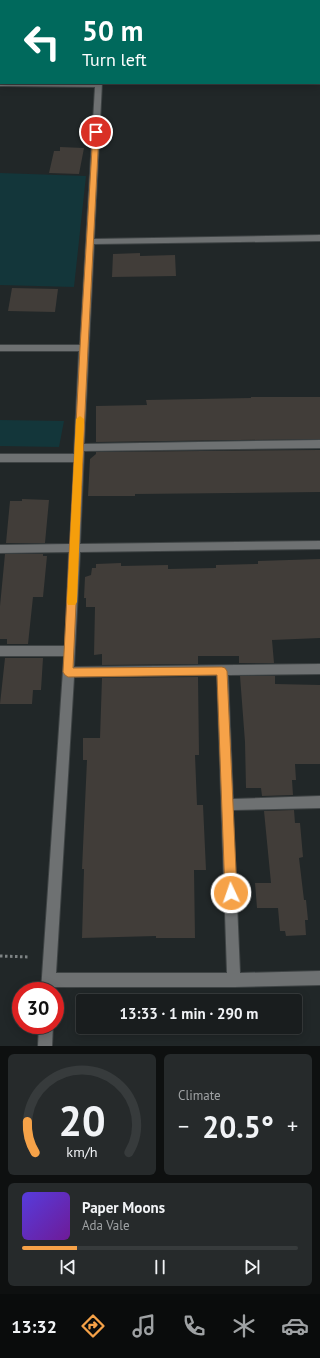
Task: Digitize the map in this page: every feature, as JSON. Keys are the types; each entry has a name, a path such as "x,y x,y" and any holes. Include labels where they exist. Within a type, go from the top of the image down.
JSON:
{"street":[{"path":"0,84 99,84 89,242 70,651 48,982"},
{"path":"89,242 320,238"},
{"path":"0,348 84,348"},
{"path":"0,458 79,453 320,444"},
{"path":"0,549 320,545"},
{"path":"0,651 70,651"},
{"path":"68,672 320,669"},
{"path":"222,671 234,980"},
{"path":"227,804 320,802"},
{"path":"64,985 320,978"},
{"path":"44,1046 45,1034"}],"path":[{"path":"0,956 50,958"}],"shaded area":[{"path":"0,173 86,176 74,287 0,285"},
{"path":"0,420 64,421 59,447 0,446"}],"building":[{"path":"60,147 84,148 79,174 49,173 54,151 60,151"},
{"path":"140,253 140,256 175,255 176,276 112,277 113,254"},
{"path":"12,288 58,289 55,312 8,311"},
{"path":"320,397 320,439 96,442 96,406 147,405 146,400"},
{"path":"320,450 320,492 88,496 90,459 96,454 96,452"},
{"path":"22,499 49,500 45,543 6,543 10,501 22,501"},
{"path":"5,554 43,554 43,556 47,556 43,597 33,597 28,644 7,644 7,639 0,639 0,606"},
{"path":"320,559 320,638 272,640 274,663 239,663 239,656 198,656 198,664 102,665 102,654 94,655 95,607 86,607 86,598 84,598 85,577 91,575 92,568 96,568 96,564 121,563 121,566 168,565 168,569 216,568 216,565 258,564 258,561"},
{"path":"5,658 43,658 41,690 33,690 32,704 0,704"},
{"path":"240,676 275,676 275,684 320,685 320,764 295,764 296,780 292,780 293,795 262,796 261,788 246,788 245,742"},
{"path":"198,677 199,755 195,755 197,805 203,805 206,870 194,870 195,938 156,938 156,936 82,938 84,869 82,869 87,760 83,760 83,738 100,738 102,678"},
{"path":"294,810 295,823 300,823 303,857 299,858 308,920 305,920 306,935 286,936 285,931 280,931 278,908 257,908 255,883 271,883 264,811"}],"slow traffic":[{"path":"72,602 80,419"}],"route":[{"path":"96,132 89,242 68,672 222,671 231,893"}]}
